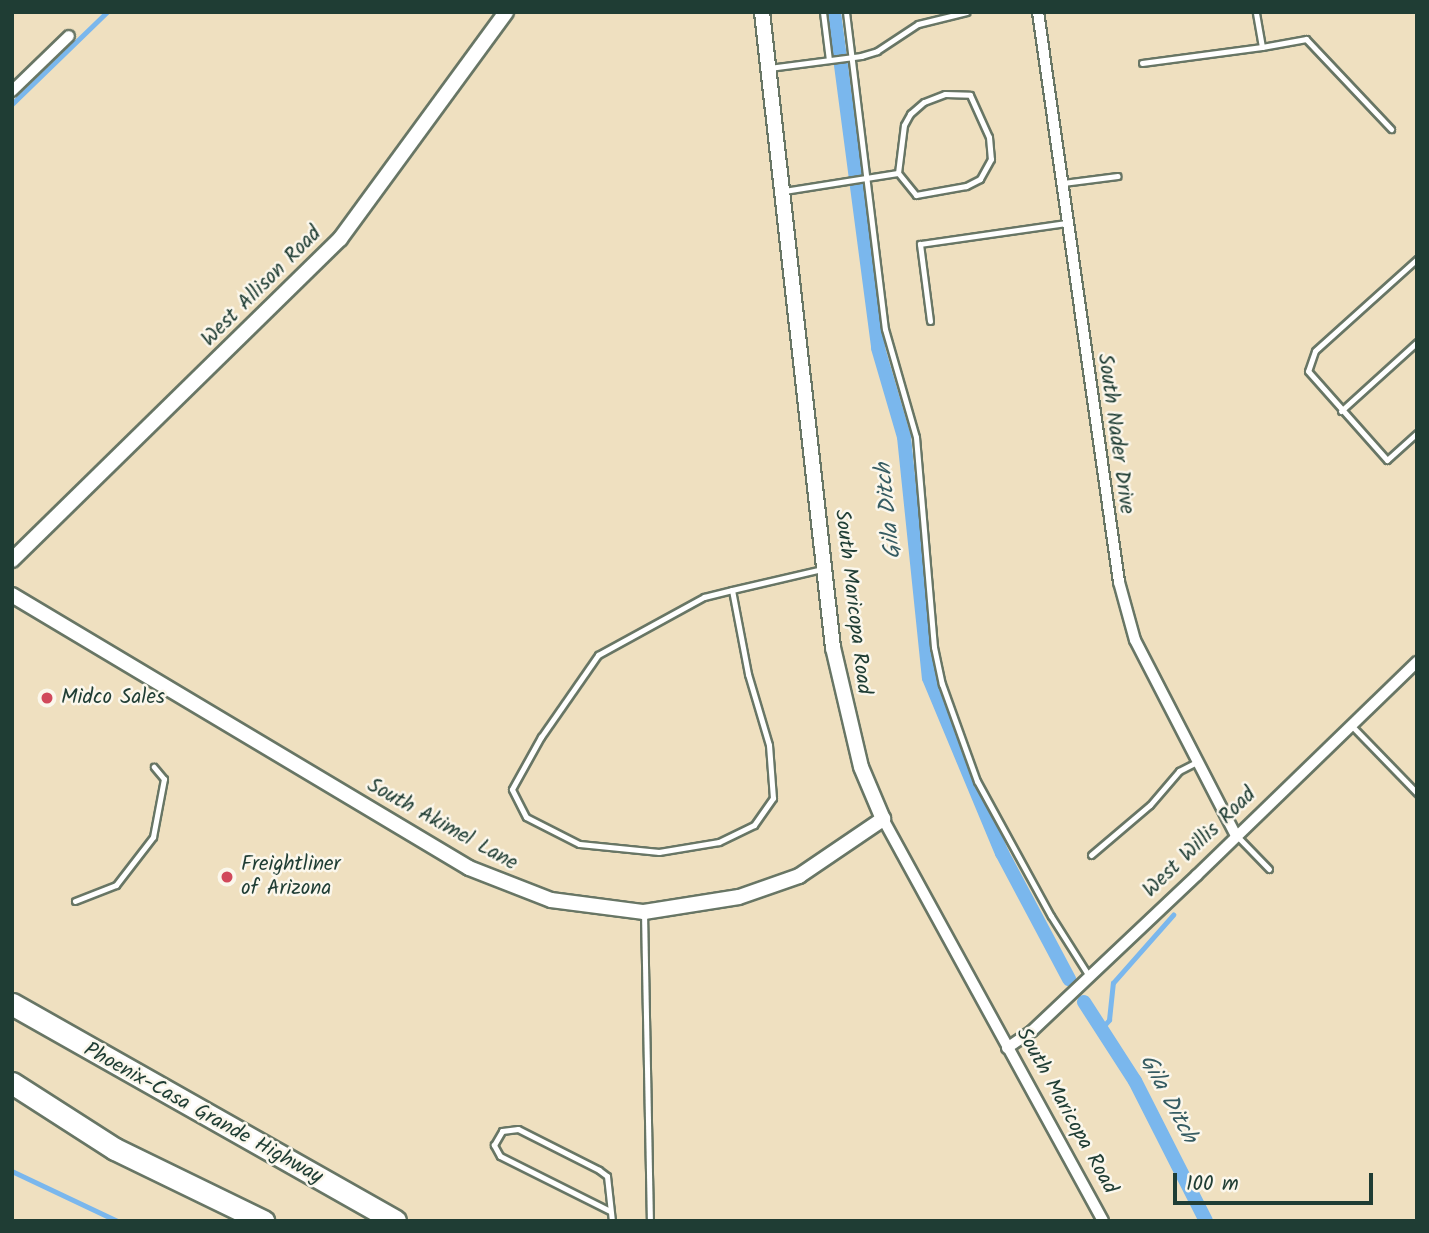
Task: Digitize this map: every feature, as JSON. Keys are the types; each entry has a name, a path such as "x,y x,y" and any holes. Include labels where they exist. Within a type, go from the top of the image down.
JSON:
{"highway":[{"name":"Phoenix-Casa Grande Highway","path":"12,1004 172,1099 395,1221"},
{"path":"12,1083 115,1149 263,1221"}],"street":[{"name":"West Allison Road","path":"12,560 340,239 506,12"},
{"name":"South Maricopa Road","path":"762,12 825,568 845,713 860,767 883,818 1102,1221"},
{"name":"South Nader Drive","path":"1038,12 1065,223 1119,582 1135,640 1236,836"},
{"path":"12,91 69,36"},
{"name":"South Akimel Lane","path":"12,595 468,868 551,900 644,912 739,897 799,876 883,818"},
{"name":"West Willis Road","path":"1007,1048 1089,976 1417,662"}],"lane":[{"path":"822,12 829,60"},
{"path":"846,12 889,349 916,437 934,647 942,684 977,781 1051,916 1089,976"},
{"path":"769,68 877,51 918,24 967,12"},
{"path":"1256,12 1262,47"},
{"path":"1142,63 1306,39 1391,129"},
{"path":"945,94 970,94 989,137 991,159 980,178 966,186 916,195 898,173 904,125 910,114 924,102 945,94"},
{"path":"784,191 898,173"},
{"path":"1060,183 1118,176"},
{"path":"930,321 920,244 1065,223"},
{"path":"1417,259 1315,351 1308,371 1387,460 1417,433"},
{"path":"1341,411 1417,342"},
{"path":"732,590 748,674 769,745 773,798 754,825 719,842 659,852 579,844 526,817 512,789 541,737 598,655 704,597 732,590 825,568"},
{"path":"1351,725 1417,793"},
{"path":"1091,855 1150,805 1179,771 1199,761"},
{"path":"75,901 116,885 153,837 164,779 154,767"},
{"path":"1236,836 1269,869"},
{"path":"644,912 650,1221"},
{"path":"610,1211 500,1156 494,1145 502,1131 517,1129 607,1176 612,1221"}],"waterway":[{"path":"12,104 107,12"},
{"name":"Gila Ditch","path":"834,12 878,348 904,437 929,678 1002,853 1069,979"},
{"path":"1101,1029 1109,1020 1113,983 1173,915"},
{"name":"Gila Ditch","path":"1084,1002 1135,1081 1206,1221"},
{"path":"12,1171 118,1221"}],"place":[{"name":"Midco Sales","path":"47,698"},
{"name":"Freightliner of Arizona","path":"227,877"}]}
